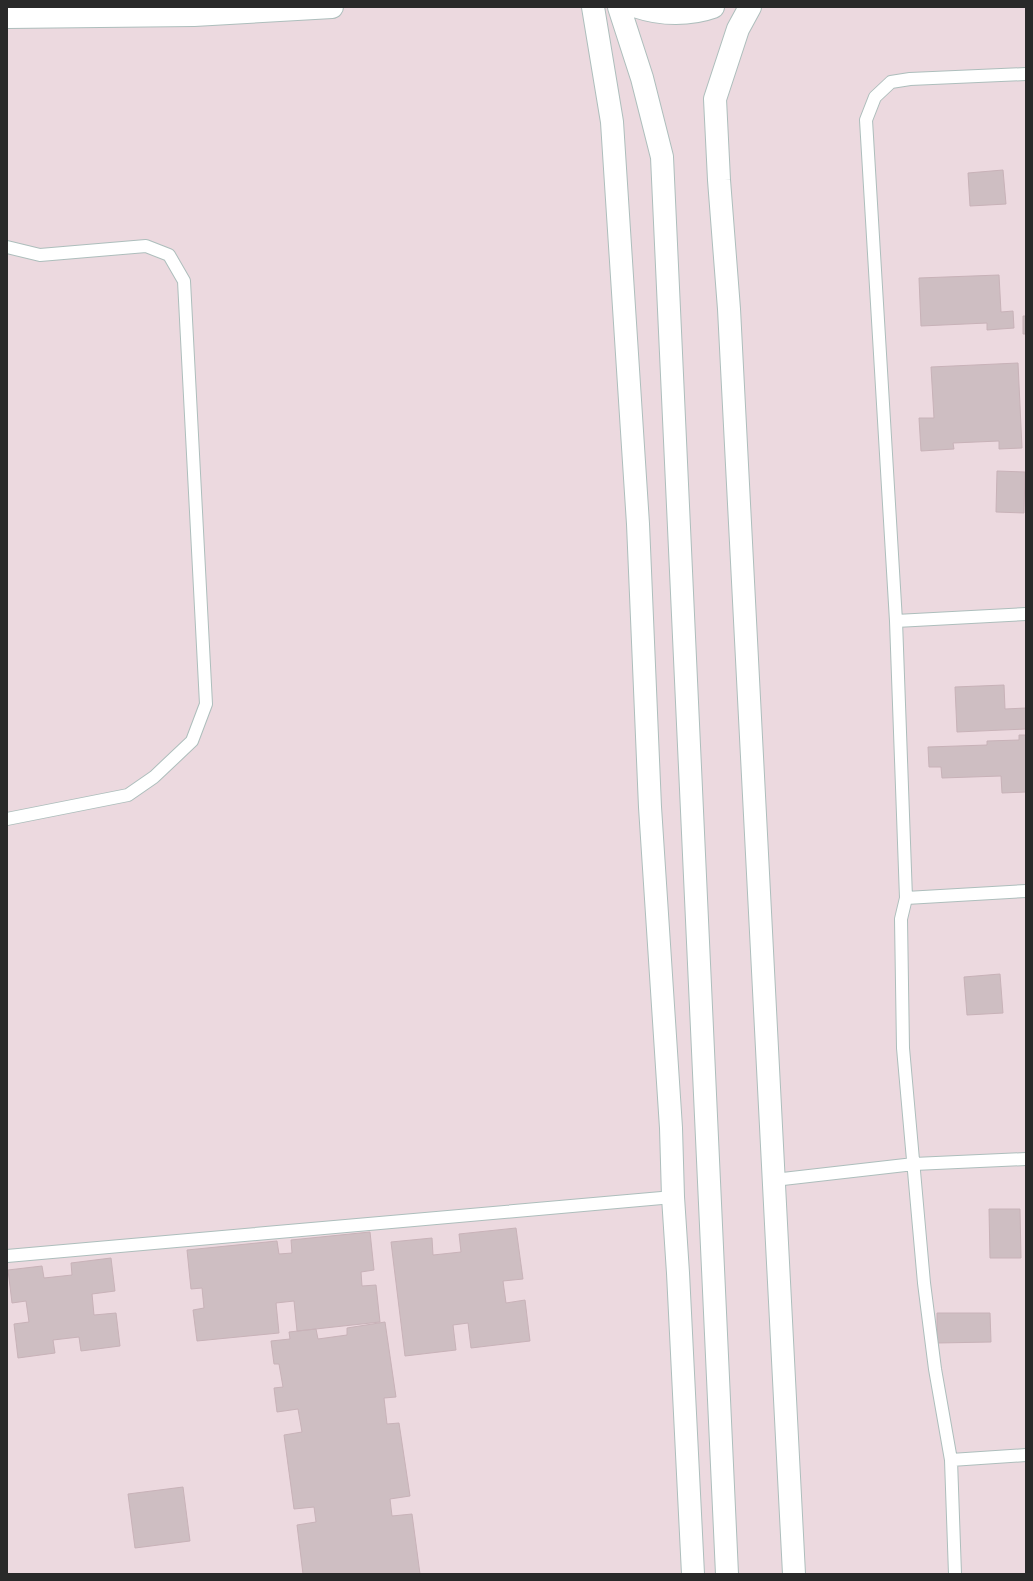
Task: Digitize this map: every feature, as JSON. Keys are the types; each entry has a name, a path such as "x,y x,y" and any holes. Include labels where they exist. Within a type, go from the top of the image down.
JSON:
{"street":[{"path":"7,17 194,15 332,7"},
{"path":"593,7 612,122 638,524 650,800 671,1128 673,1197 693,1574"},
{"path":"619,7 642,78 662,157 728,1574"},
{"path":"638,7 647,10 679,13 713,7"},
{"path":"750,7 738,29 715,99 719,180 729,309 794,1574"}],"lane":[{"path":"955,1574 951,1460 935,1369 924,1283 903,1048 900,919 906,898 896,621 866,120 875,98 891,82 910,79 1026,74"},
{"path":"7,247 40,255 146,246 169,255 184,281 206,704 192,741 154,777 128,795 7,819"},
{"path":"896,621 1026,614"},
{"path":"906,898 1026,892"},
{"path":"774,1180 914,1164 1026,1159"},
{"path":"7,1256 673,1197"},
{"path":"951,1460 1026,1456"}],"building":[{"path":"1003,170 1006,204 970,206 968,173"},
{"path":"999,275 1001,312 1013,311 1014,328 987,330 987,323 921,326 919,278"},
{"path":"1023,316 1026,316 1026,334 1023,334"},
{"path":"1018,363 1022,448 999,449 999,441 953,443 954,449 921,451 919,418 934,418 931,367"},
{"path":"997,471 1025,472 1024,513 996,512"},
{"path":"1004,685 1005,709 1026,708 1026,729 957,732 955,687"},
{"path":"1019,735 1026,735 1026,792 1002,793 1001,776 942,778 941,767 929,767 928,747 987,745 987,741 1019,740"},
{"path":"1000,974 1003,1013 967,1015 964,977"},
{"path":"989,1209 1020,1209 1021,1258 990,1258"},
{"path":"516,1228 523,1279 503,1281 506,1303 525,1300 530,1341 471,1348 468,1323 453,1325 456,1350 405,1356 391,1242 432,1238 433,1255 461,1252 459,1234"},
{"path":"370,1232 374,1270 361,1272 362,1286 376,1285 380,1322 297,1331 294,1301 276,1303 279,1333 197,1341 193,1310 204,1308 202,1288 191,1289 187,1250 277,1241 279,1254 292,1253 291,1240"},
{"path":"111,1258 115,1291 92,1294 94,1315 116,1313 120,1346 81,1351 79,1337 53,1340 55,1353 18,1358 14,1324 29,1322 26,1301 12,1303 8,1270 42,1266 44,1278 72,1275 71,1263"},
{"path":"937,1313 990,1313 991,1342 937,1343"},
{"path":"385,1322 396,1397 384,1398 387,1424 399,1423 410,1496 390,1499 392,1516 412,1514 420,1574 303,1574 297,1525 316,1522 314,1507 294,1509 284,1435 302,1432 298,1409 277,1412 274,1388 283,1387 279,1364 274,1364 271,1341 290,1339 289,1332 316,1329 318,1339 347,1335 347,1328"},
{"path":"183,1487 190,1541 135,1548 128,1494"}]}
